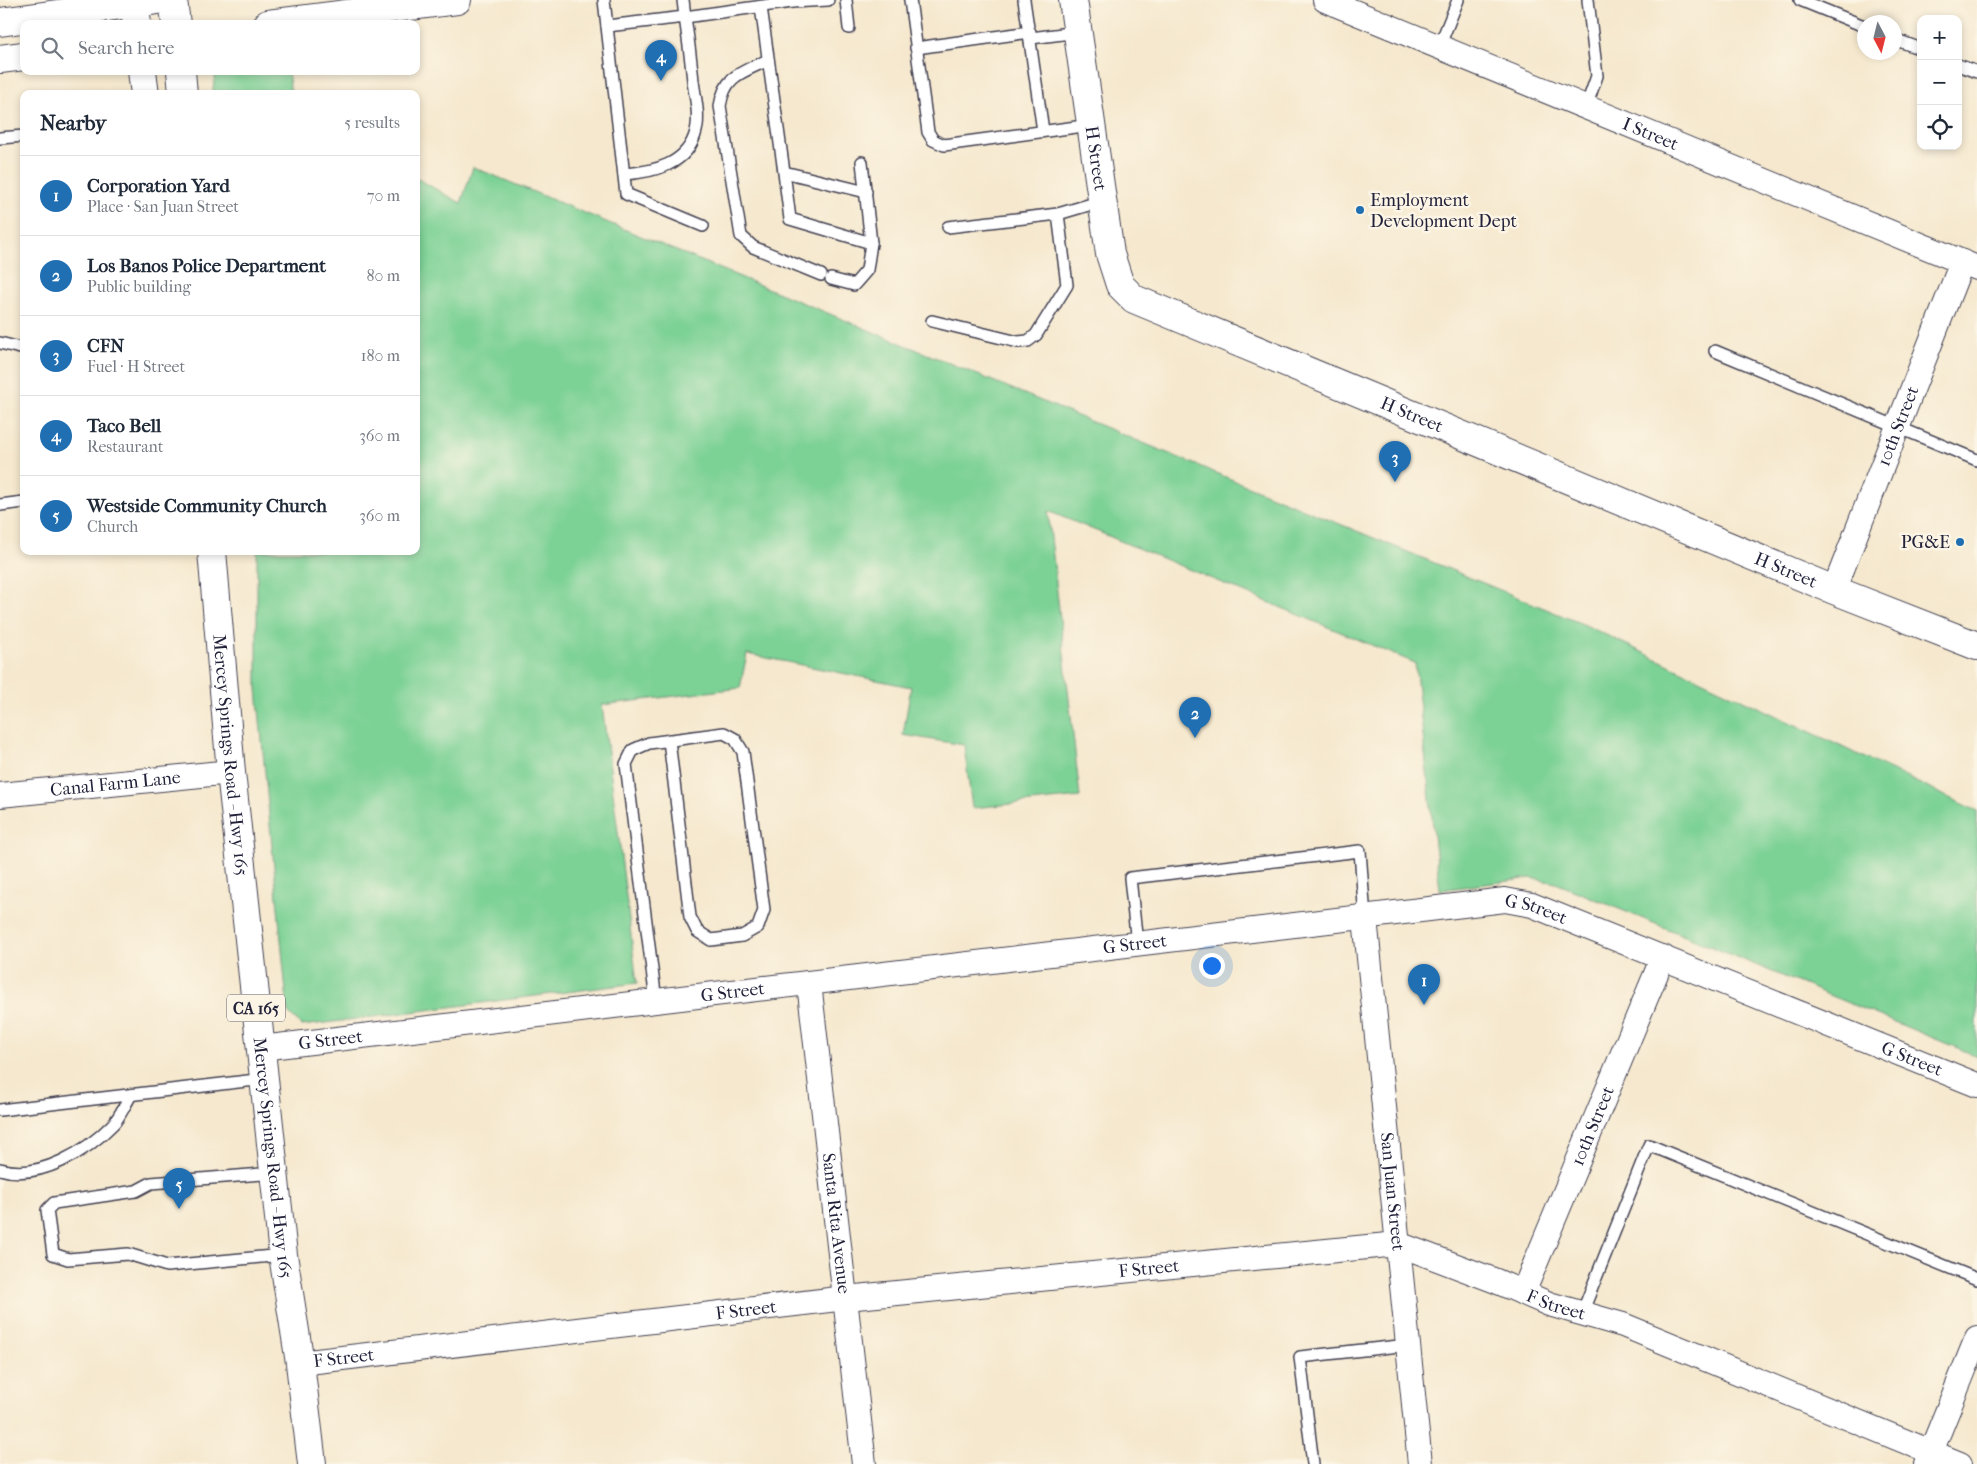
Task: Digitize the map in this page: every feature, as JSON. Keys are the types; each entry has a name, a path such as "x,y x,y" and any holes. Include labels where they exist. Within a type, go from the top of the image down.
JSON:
{"main road":[{"path":"174,0 176,20"},
{"path":"300,20 457,0"},
{"name":"H Street","path":"1073,0 1110,254 1120,285 1134,299 1834,590 1977,646"},
{"path":"0,22 141,7"},
{"path":"0,59 20,56"},
{"path":"143,75 144,90"},
{"path":"181,75 183,90"},
{"name":"Mercey Springs Road - Hwy 165","path":"212,555 231,772 274,1173 283,1255 300,1363 312,1464"}],"street":[{"name":"I Street","path":"1325,0 1361,7 1439,47 1970,265"},
{"name":"10th Street","path":"1834,590 1898,427 1970,265"},
{"name":"Canal Farm Lane","path":"0,795 231,772"},
{"name":"G Street","path":"261,1048 1505,900 1532,905 1977,1085"},
{"name":"San Juan Street","path":"1365,918 1420,1464"},
{"name":"10th Street","path":"1523,1293 1662,957"},
{"name":"Santa Rita Avenue","path":"809,983 864,1464"},
{"name":"F Street","path":"300,1363 846,1298 1398,1244 1549,1304 1623,1325 1928,1458 1960,1464"},
{"path":"1928,1458 1977,1338"}],"lane":[{"path":"604,0 626,194 703,226"},
{"path":"624,174 657,170 672,163 687,149 696,131 698,113 683,0"},
{"path":"607,26 761,7 792,1 828,0"},
{"path":"846,0 849,28"},
{"path":"914,0 916,48 928,132 933,140 944,144 1091,125"},
{"path":"1024,0 1043,131"},
{"path":"1439,47 1458,0"},
{"path":"1586,107 1597,76 1588,0"},
{"path":"1800,0 1857,23"},
{"path":"761,7 790,219 871,243"},
{"path":"916,48 1030,35 1078,32"},
{"path":"1902,41 1917,47"},
{"path":"768,60 739,74 723,88 720,106 741,236 753,247 826,277 854,285 867,270 871,243 862,162"},
{"path":"1962,66 1977,72"},
{"path":"0,138 20,136"},
{"path":"784,172 866,192"},
{"path":"948,226 1058,214 1102,201"},
{"path":"932,321 1018,342 1028,341 1036,335 1067,285 1058,214"},
{"path":"0,343 20,348"},
{"path":"1715,351 1977,460"},
{"path":"0,505 20,502"},
{"path":"656,1001 626,764 633,750 650,743 669,740 724,733 735,739 743,752 764,910 758,927 742,936 711,940 697,930 690,917 669,740"},
{"path":"1137,944 1130,878 1360,851 1365,918"},
{"path":"0,1110 264,1079"},
{"path":"0,1169 12,1173 61,1163 84,1149 114,1123 131,1095"},
{"path":"1582,1313 1649,1145 1977,1279"},
{"path":"274,1173 151,1183 136,1191 54,1203 47,1210 53,1254 68,1259 128,1254 167,1266 283,1255"},
{"path":"1313,1464 1300,1357 1408,1344"}],"green space":[{"path":"215,75 289,75 290,90 213,90"},
{"path":"473,167 1585,625 1977,811 1977,1056 1556,883 1531,878 1440,890 1415,663 1048,511 1080,797 972,808 964,745 903,735 911,687 747,654 740,688 602,705 637,983 302,1026 288,1013 257,689 257,555 420,555 420,180 461,203"}],"place":[{"name":"Taco Bell","path":"661,81"},
{"name":"Employment Development Dept","path":"1360,210"},
{"name":"CFN","path":"1395,482"},
{"name":"PG&E","path":"1960,542"},
{"name":"Los Banos Police Department","path":"1195,738"},
{"name":"Corporation Yard","path":"1424,1005"},
{"name":"Westside Community Church","path":"179,1209"}]}
